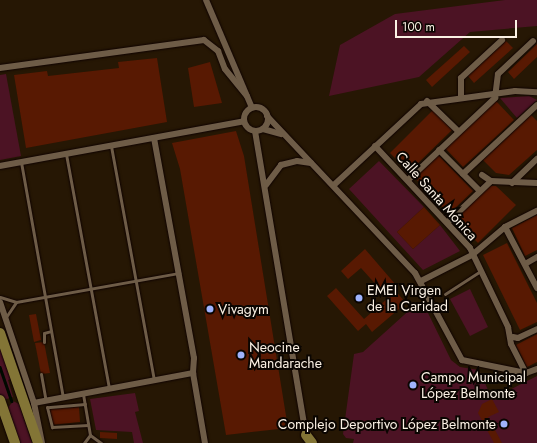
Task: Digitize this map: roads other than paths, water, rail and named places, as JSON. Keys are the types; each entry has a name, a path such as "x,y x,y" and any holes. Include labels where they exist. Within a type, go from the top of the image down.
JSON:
{"main road":[{"path":"0,333 38,443"},
{"path":"0,400 15,443"}],"street":[{"path":"206,0 252,108"},
{"path":"0,68 204,40 218,51 225,69 247,96"},
{"path":"460,97 462,78 502,40"},
{"path":"408,180 496,93 498,74 533,41"},
{"path":"335,184 375,146 427,101 496,93 537,92"},
{"path":"427,101 458,131"},
{"path":"463,174 537,106"},
{"path":"252,108 262,110 281,134 335,184 421,281 459,356 472,364 526,373 537,369"},
{"path":"244,122 252,108"},
{"path":"263,129 267,116"},
{"path":"0,166 244,122 255,131 266,186 307,440"},
{"path":"255,131 263,129 281,134"},
{"path":"154,138 195,363 193,373 205,443"},
{"name":"Calle Santa Mónica","path":"375,146 448,222 472,254 479,272 513,337"},
{"path":"439,150 480,191"},
{"path":"512,183 537,159"},
{"path":"266,186 270,176 281,165 297,161 311,163"},
{"path":"482,175 491,181 537,183"},
{"path":"448,222 491,181"},
{"path":"421,281 472,254 505,227 537,211"},
{"path":"505,227 537,288"},
{"path":"524,264 537,257"},
{"path":"0,302 34,403 42,443"},
{"path":"526,373 511,344 513,337 518,338 537,329"},
{"path":"34,403 193,373"}],"lane":[{"path":"111,146 154,381"},
{"path":"66,154 109,389"},
{"path":"21,162 63,397"},
{"path":"445,294 479,272"},
{"path":"0,297 16,302 179,273"},
{"path":"6,319 16,302"},
{"path":"44,342 44,333 51,332"},
{"path":"40,374 46,401"},
{"path":"83,394 90,435 101,443"},
{"path":"85,404 47,408 52,426 88,425"},
{"path":"84,443 90,435"}],"waterway":[{"path":"0,367 12,401"}],"place":[{"name":"EMEI Virgen de la Caridad","path":"359,298"},
{"name":"Vivagym","path":"210,309"},
{"name":"Neocine Mandarache","path":"241,355"},
{"name":"Campo Municipal López Belmonte","path":"413,385"},
{"name":"Complejo Deportivo López Belmonte","path":"504,424"}]}
